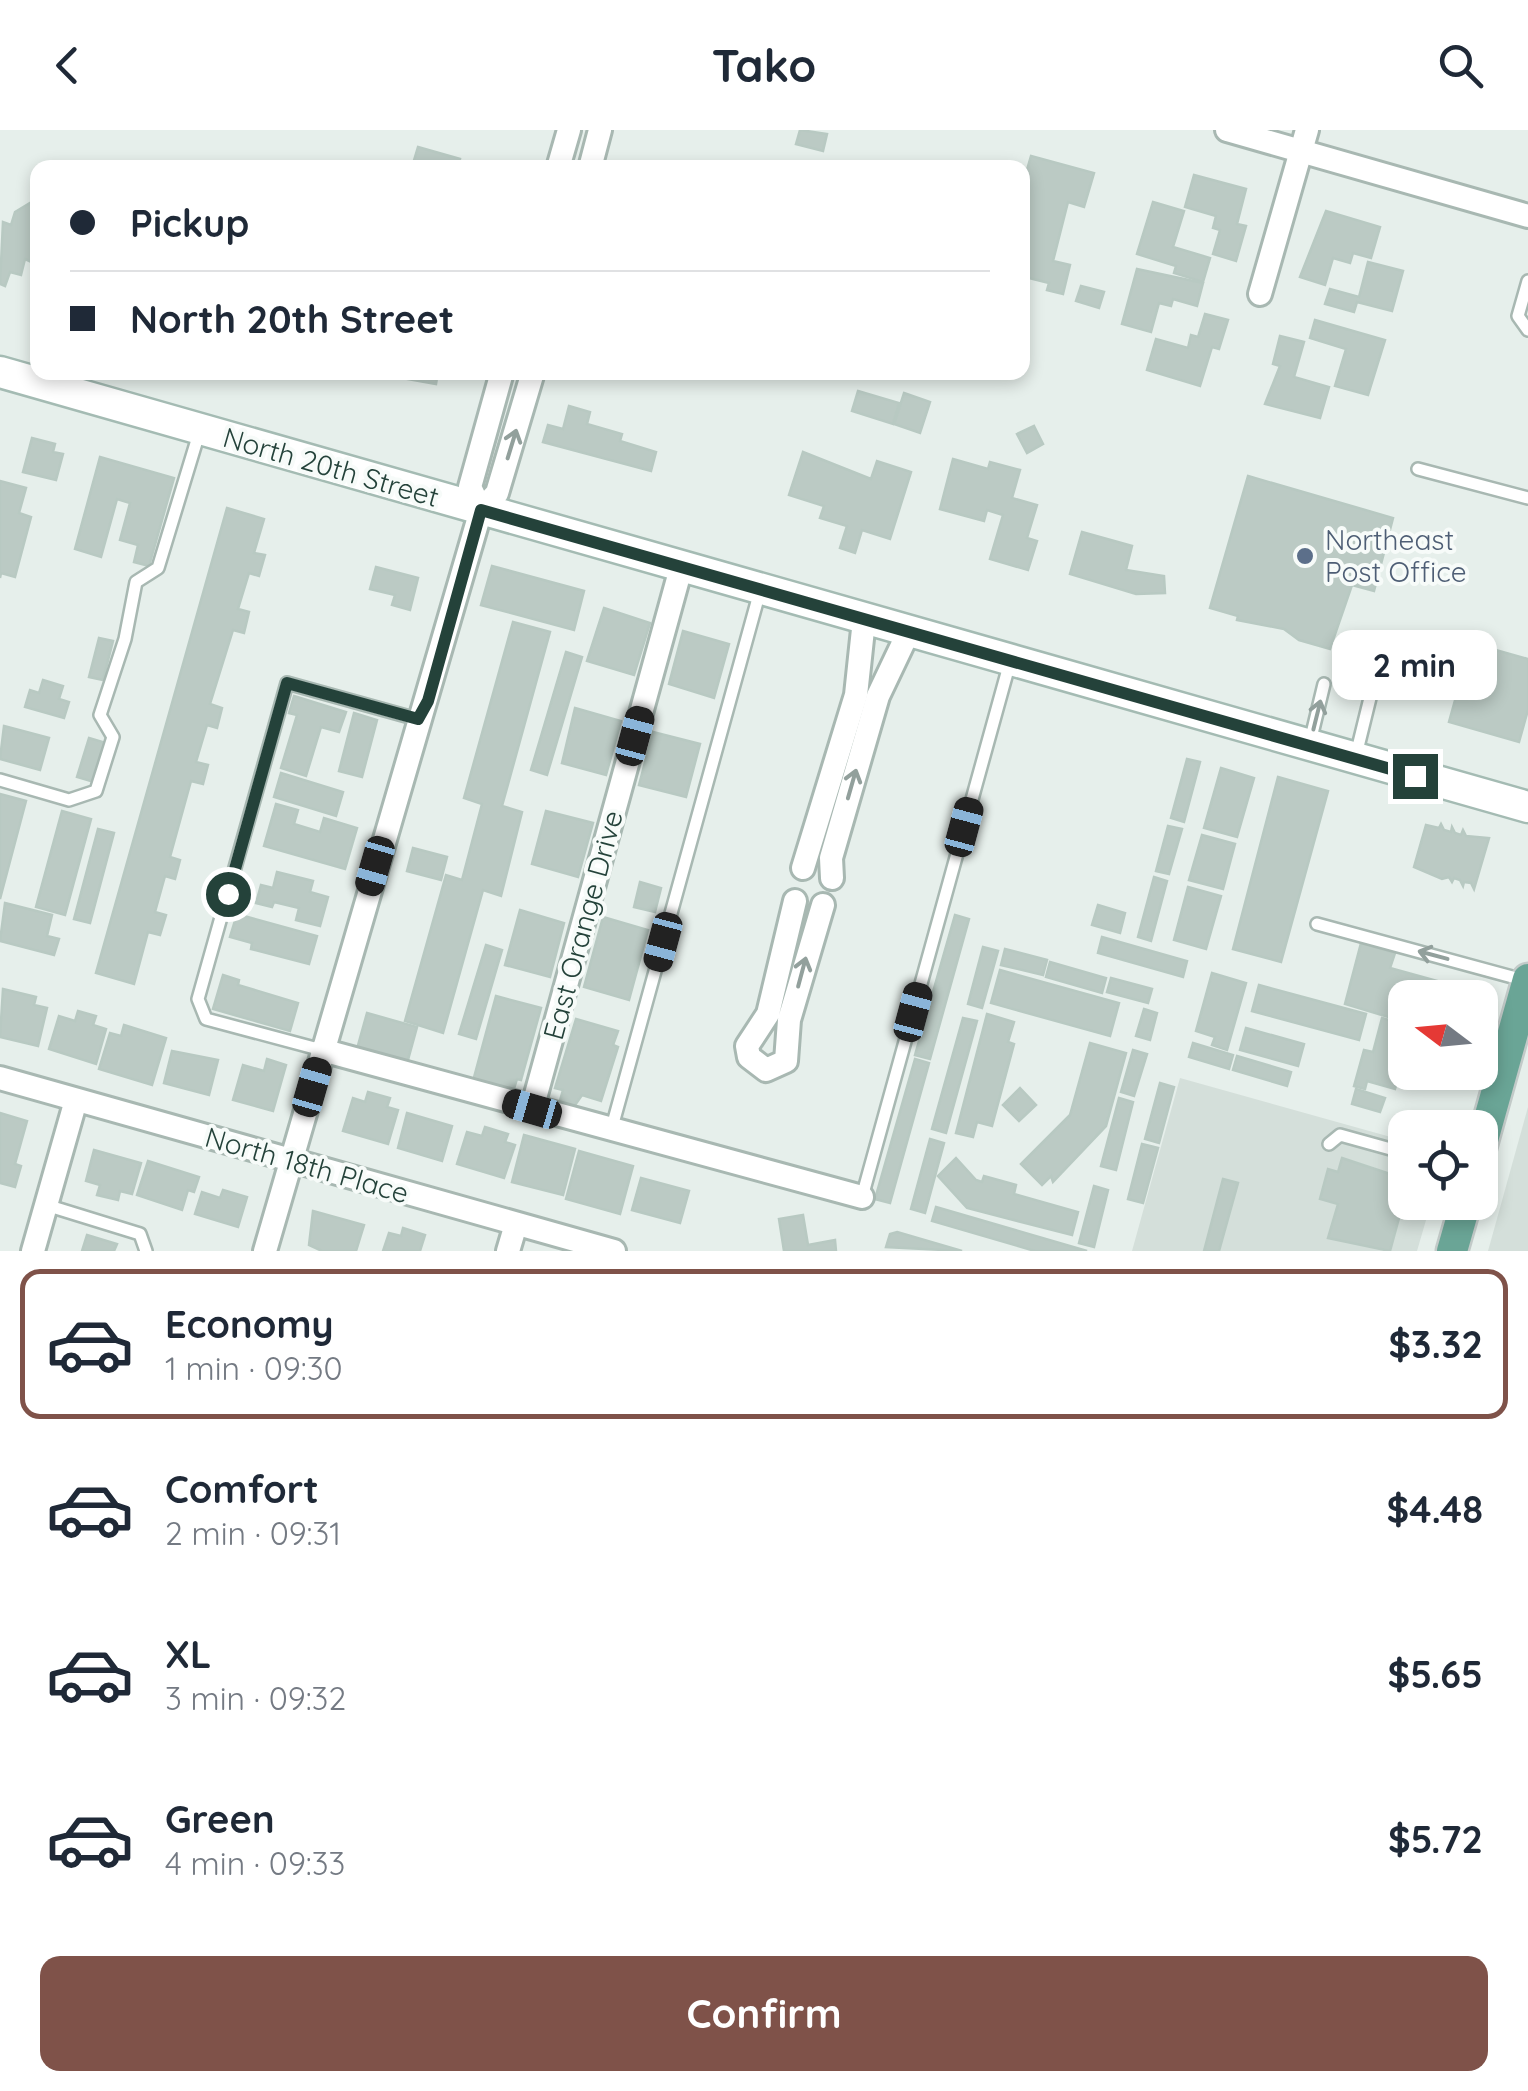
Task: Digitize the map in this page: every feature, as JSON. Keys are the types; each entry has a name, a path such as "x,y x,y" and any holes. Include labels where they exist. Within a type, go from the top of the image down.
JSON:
{"main road":[{"path":"1492,1110 1528,980"},
{"path":"1452,1251 1461,1220"}],"street":[{"path":"560,160 569,130"},
{"path":"592,160 600,130"},
{"path":"1227,130 1304,140 1528,216"},
{"path":"1260,294 1304,140"},
{"name":"North 20th Street","path":"0,372 1528,807"},
{"path":"481,510 470,487 500,380"},
{"path":"265,1251 481,510 498,493 531,380"},
{"name":"East Orange Drive","path":"532,1109 681,568"},
{"path":"864,620 856,695 804,868 792,882 795,901 768,1014 747,1046 756,1066 766,1070 786,1061 790,1050 788,1020 823,905 833,893 831,858 878,696 908,632"},
{"path":"804,868 816,866 832,878"},
{"path":"795,901 812,909 823,905"},
{"path":"322,1050 862,1197"},
{"name":"North 18th Place","path":"0,1078 614,1251"},
{"path":"33,1251 76,1100"},
{"path":"508,1251 516,1224"}],"lane":[{"path":"1528,282 1518,316 1528,330"},
{"path":"0,780 69,800 96,792 113,738 100,715 125,639 127,613 136,582 158,568 200,430"},
{"path":"1418,469 1528,498"},
{"path":"612,1127 760,590"},
{"path":"862,1197 1010,662"},
{"path":"322,1050 206,1019 198,999 287,683 418,719"},
{"path":"1309,746 1324,684"},
{"path":"1355,759 1371,694"},
{"path":"1316,924 1528,980"},
{"path":"1329,1144 1340,1135 1388,1148"},
{"path":"46,1205 140,1234 146,1251"}],"shaded area":[{"path":"1180,1078 1388,1136 1388,1220 1426,1220 1417,1251 1132,1251"},
{"path":"1528,1107 1528,1251 1488,1251"}],"building":[{"path":"800,130 827,134 823,151 796,144"},
{"path":"418,147 460,159 460,160 414,160"},
{"path":"1031,156 1094,173 1084,207 1068,202 1053,261 1070,265 1063,294 1047,290 1049,283 1030,278"},
{"path":"1194,175 1246,189 1237,224 1246,226 1236,261 1213,254 1220,230 1213,228 1216,216 1185,207"},
{"path":"1153,202 1184,211 1173,247 1210,258 1203,282 1174,273 1176,266 1137,254"},
{"path":"30,203 30,261 25,259 21,275 10,272 5,286 0,284 3,222 11,225 15,212"},
{"path":"1326,211 1380,227 1371,258 1353,253 1350,263 1333,258 1325,285 1300,277"},
{"path":"1368,262 1403,271 1392,311 1357,302 1354,312 1325,304 1330,289 1359,297"},
{"path":"1137,269 1203,283 1197,306 1173,299 1171,306 1159,303 1151,332 1122,324"},
{"path":"1081,286 1104,292 1099,308 1076,301"},
{"path":"1205,314 1228,320 1219,349 1212,347 1200,386 1147,370 1156,339 1188,348 1191,335 1198,337"},
{"path":"1315,320 1385,340 1368,395 1335,386 1346,349 1310,338"},
{"path":"1280,336 1304,342 1294,377 1329,387 1320,418 1265,404 1280,366 1273,364"},
{"path":"858,391 899,403 893,424 852,411"},
{"path":"904,393 930,402 920,433 894,424"},
{"path":"569,406 590,412 587,424 622,434 620,441 656,452 651,471 543,442 548,425 563,429"},
{"path":"1034,426 1043,444 1027,453 1017,434"},
{"path":"32,438 55,444 53,452 63,454 56,480 23,472"},
{"path":"803,452 871,479 877,461 911,472 890,539 862,530 855,553 840,548 847,526 820,518 824,506 789,495"},
{"path":"100,457 174,478 149,566 134,562 138,545 120,540 130,503 117,499 101,557 75,549"},
{"path":"953,459 988,469 990,462 1020,470 1012,498 1037,505 1027,538 1037,541 1028,570 990,559 1003,515 987,510 984,521 940,509"},
{"name":"Northeast Post Office","path":"1248,476 1393,518 1374,591 1352,585 1330,649 1299,640 1284,629 1237,620 1238,616 1210,608"},
{"path":"0,481 26,488 19,513 31,517 15,577 1,573 0,578"},
{"path":"227,508 264,519 254,553 265,555 259,576 249,573 238,609 249,612 244,633 233,630 210,704 222,708 217,728 207,725 196,762 208,765 203,784 191,781 170,857 180,860 175,879 165,876 155,912 166,915 160,935 148,932 134,984 96,973"},
{"path":"1082,532 1132,546 1126,570 1164,576 1165,593 1136,594 1070,574"},
{"path":"492,566 584,591 574,630 481,605"},
{"path":"376,567 418,578 410,610 392,605 395,595 370,589"},
{"path":"604,608 650,623 634,675 587,661"},
{"path":"513,622 550,632 502,806 522,812 501,896 483,890 443,1033 405,1021 446,875 462,880 482,804 464,798"},
{"path":"683,631 729,644 714,698 669,684"},
{"path":"99,638 113,641 103,680 89,677"},
{"path":"1471,643 1528,659 1528,710 1519,742 1449,722"},
{"path":"566,652 582,657 547,775 531,770"},
{"path":"43,680 63,686 59,699 69,702 64,718 25,707 30,690 39,693"},
{"path":"294,696 346,712 339,732 321,727 306,776 281,768 297,715 289,713"},
{"path":"575,708 621,721 606,775 562,763"},
{"path":"354,713 377,720 362,777 339,771"},
{"path":"4,726 49,738 40,770 0,759"},
{"path":"653,732 700,744 686,797 639,785"},
{"path":"89,738 106,743 94,782 77,777"},
{"path":"1187,759 1200,762 1184,822 1171,818"},
{"path":"1221,768 1254,778 1237,837 1204,828"},
{"path":"281,773 343,792 336,816 274,797"},
{"path":"1278,777 1328,791 1281,962 1233,949"},
{"path":"0,794 26,801 0,899"},
{"path":"276,804 298,810 294,824 320,832 324,818 357,828 345,869 264,846"},
{"path":"62,811 91,819 65,915 36,907"},
{"path":"546,811 593,823 578,877 532,864"},
{"path":"1441,824 1444,830 1451,832 1452,827 1461,835 1463,830 1466,836 1489,838 1474,889 1471,883 1464,882 1463,886 1460,880 1454,878 1452,882 1449,877 1442,879 1414,867 1426,825 1439,828"},
{"path":"1168,826 1182,829 1169,874 1156,871"},
{"path":"98,829 114,833 90,923 74,919"},
{"path":"1202,835 1235,844 1223,889 1189,880"},
{"path":"413,848 447,857 441,880 407,871"},
{"path":"277,872 313,881 310,892 328,897 320,926 296,920 299,908 274,902 272,907 256,903 261,885 273,888"},
{"path":"1154,877 1167,881 1151,941 1138,937"},
{"path":"640,882 661,888 655,912 634,907"},
{"path":"1188,887 1221,896 1206,949 1174,940"},
{"path":"5,903 52,915 47,936 59,939 54,955 0,941"},
{"path":"1098,905 1125,913 1120,933 1092,925"},
{"path":"520,910 564,923 550,977 505,965"},
{"path":"237,914 317,936 309,964 251,949 252,943 230,937"},
{"path":"955,915 969,919 930,1059 915,1055"},
{"path":"603,917 648,930 629,1000 584,987"},
{"path":"1102,937 1187,961 1183,977 1098,953"},
{"path":"1361,943 1395,953 1390,968 1434,980 1388,980 1388,1017 1345,1004"},
{"path":"486,945 502,950 476,1039 459,1034"},
{"path":"983,947 998,951 982,1008 968,1004"},
{"path":"1005,949 1047,960 1043,975 1001,965"},
{"path":"1050,962 1106,978 1102,993 1046,977"},
{"path":"1000,970 1119,1003 1110,1036 991,1003"},
{"path":"1212,973 1246,983 1227,1050 1212,1045 1215,1037 1196,1031"},
{"path":"223,975 239,980 238,985 298,1003 290,1031 213,1009"},
{"path":"1111,978 1152,989 1148,1003 1107,992"},
{"path":"1259,985 1366,1014 1359,1040 1252,1011"},
{"path":"3,989 36,997 34,1005 47,1008 38,1046 0,1037"},
{"path":"496,996 541,1008 521,1080 517,1079 513,1092 473,1081"},
{"path":"1144,1009 1157,1013 1150,1040 1136,1036"},
{"path":"78,1011 96,1016 93,1025 106,1029 96,1064 49,1049 59,1016 75,1021"},
{"path":"367,1013 417,1027 406,1067 357,1049"},
{"path":"987,1014 1014,1022 1008,1042 1014,1044 992,1126 977,1122 973,1137 956,1133"},
{"path":"963,1018 977,1021 946,1133 932,1129"},
{"path":"1382,1018 1388,1020 1388,1087 1367,1081 1365,1089 1354,1086 1364,1050 1373,1052"},
{"path":"576,1019 618,1031 613,1045 618,1047 601,1101 582,1095 573,1108 559,1104 563,1090 555,1088"},
{"path":"124,1025 166,1038 152,1085 99,1069 110,1033 121,1036"},
{"path":"1246,1028 1304,1044 1298,1066 1240,1050"},
{"path":"1090,1043 1126,1053 1106,1126 1053,1182 1051,1176 1042,1185 1021,1164 1070,1115"},
{"path":"1193,1043 1233,1055 1229,1069 1189,1057"},
{"path":"1133,1050 1147,1054 1134,1096 1121,1092"},
{"path":"172,1051 218,1060 209,1095 164,1083"},
{"path":"1237,1056 1291,1072 1287,1086 1233,1070"},
{"path":"267,1059 286,1065 273,1111 233,1100 243,1065 264,1071"},
{"path":"915,1059 929,1063 890,1203 875,1199"},
{"path":"1160,1083 1174,1087 1159,1143 1145,1139"},
{"path":"1020,1088 1036,1105 1019,1121 1003,1105"},
{"path":"1356,1089 1385,1098 1380,1112 1352,1104"},
{"path":"368,1092 390,1098 387,1107 398,1110 388,1144 343,1131 353,1098 365,1102"},
{"path":"1119,1098 1133,1102 1116,1170 1101,1166"},
{"path":"0,1113 27,1121 15,1164 21,1166 15,1187 0,1183"},
{"path":"407,1113 452,1126 442,1161 398,1148"},
{"path":"485,1127 508,1134 505,1142 515,1145 504,1178 457,1164 467,1132 482,1136"},
{"path":"524,1135 575,1149 563,1195 512,1182"},
{"path":"930,1139 944,1143 925,1213 911,1209"},
{"path":"1142,1144 1158,1148 1143,1203 1128,1199"},
{"path":"94,1150 141,1163 132,1194 120,1191 118,1200 97,1195 100,1185 86,1181"},
{"path":"579,1151 633,1166 620,1214 566,1199"},
{"path":"956,1158 976,1180 982,1182 984,1176 1016,1185 1014,1194 1078,1212 1072,1235 967,1208 938,1176"},
{"path":"1342,1158 1388,1173 1388,1220 1398,1220 1390,1251 1328,1238 1338,1204 1320,1199 1328,1169 1338,1172"},
{"path":"148,1161 199,1177 194,1192 188,1190 182,1210 137,1195"},
{"path":"641,1178 689,1191 680,1223 632,1210"},
{"path":"1223,1179 1238,1183 1219,1251 1204,1251"},
{"path":"1094,1186 1108,1190 1094,1247 1079,1243"},
{"path":"223,1190 247,1197 238,1227 195,1214 202,1192 220,1198"},
{"path":"936,1207 1087,1251 1035,1251 932,1221"},
{"path":"313,1211 364,1225 356,1251 322,1251 309,1245"},
{"path":"803,1215 808,1245 835,1240 836,1251 784,1251 779,1219"},
{"path":"403,1228 425,1235 420,1251 383,1251 389,1233 401,1236"},
{"path":"897,1232 962,1251 886,1247 890,1234"},
{"path":"87,1235 117,1244 114,1251 82,1251"}],"place":[{"name":"Northeast Post Office","path":"1305,556"}],"route":[{"path":"228,894 287,683 418,719 428,701 481,510 1415,776"}]}
